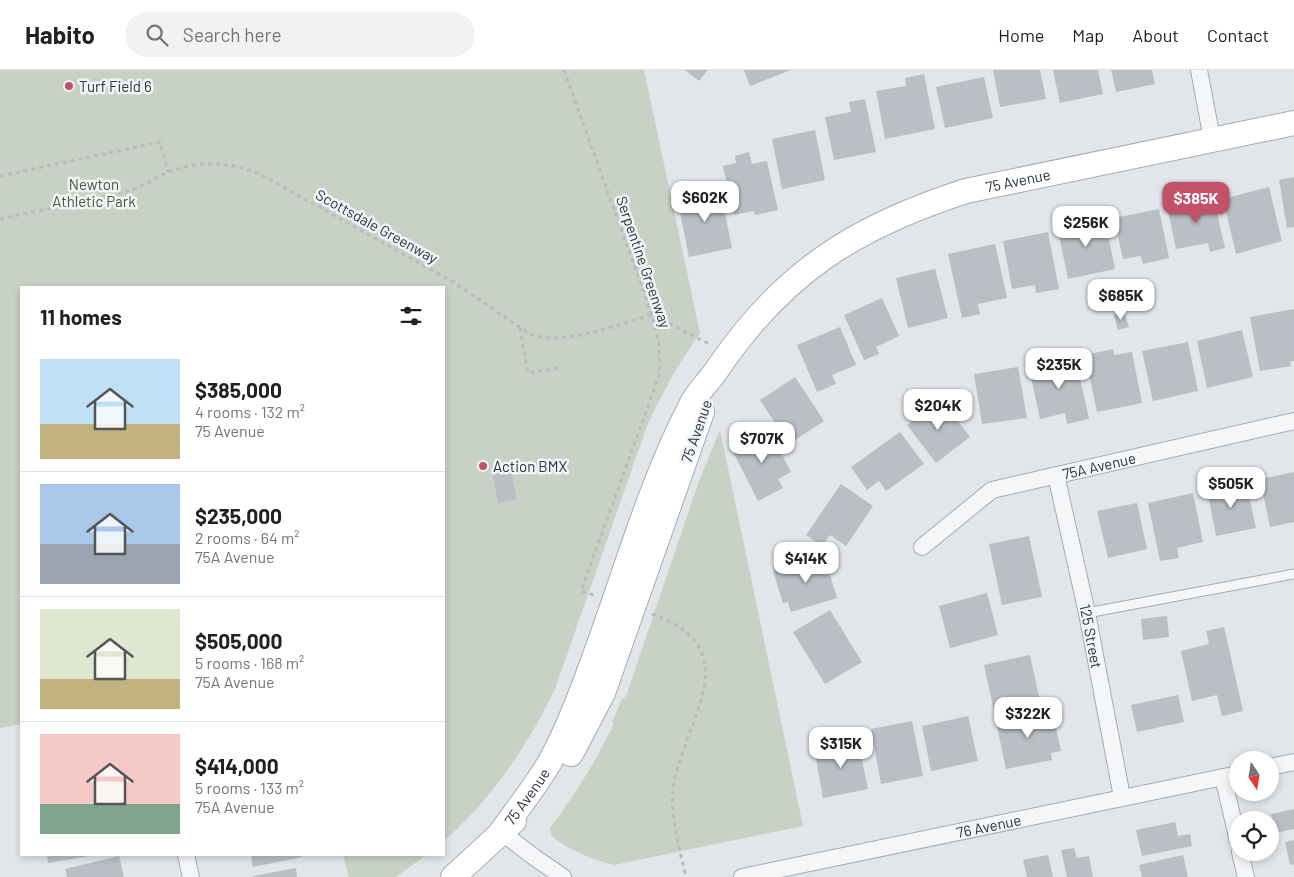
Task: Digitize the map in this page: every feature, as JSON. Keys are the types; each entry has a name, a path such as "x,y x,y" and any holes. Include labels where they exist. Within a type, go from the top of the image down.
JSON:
{"street":[{"path":"1199,70 1212,139"},
{"name":"75 Avenue","path":"501,832 551,761 566,729 612,611 652,491 692,402 762,310 793,281 822,258 853,238 889,219 966,191 1294,123"},
{"name":"75A Avenue","path":"922,547 992,490 1294,421"},
{"name":"125 Street","path":"1056,475 1087,612 1122,797"},
{"path":"1279,765 1294,762"},
{"name":"76 Avenue","path":"742,877 1229,776"},
{"path":"454,877 501,832 563,877"},
{"path":"186,856 191,877"},
{"path":"1242,861 1246,877"}],"lane":[{"path":"1087,612 1294,574"}],"path":[{"name":"Serpentine Greenway","path":"564,70 652,315 658,344 660,373 581,591 595,595"},
{"path":"0,176 160,142 168,172"},
{"name":"Scottsdale Greenway","path":"0,219 133,190 168,172 190,166 220,163 239,166 258,173 456,283 520,328 539,338 574,336 652,315"},
{"path":"652,315 721,363"},
{"path":"520,328 528,373 559,368"},
{"path":"645,612 675,624 692,637 701,651 706,669 704,690 673,789 672,804 686,877"}],"green space":[{"name":"Newton Athletic Park","path":"0,70 644,70 700,333 671,378 647,426 555,689 533,731 507,771 461,825 445,840 445,286 20,286 20,724 0,728"},
{"path":"720,430 803,826 614,865 589,857 567,846 552,837 550,828 592,764 614,723 612,722 622,699 624,699 627,693 699,481"},
{"path":"343,856 425,856 396,877 349,877"}],"building":[{"path":"685,70 708,70 699,81"},
{"path":"744,70 791,70 750,86"},
{"path":"993,70 1040,70 1046,99 1000,107"},
{"path":"1053,70 1098,70 1103,94 1060,103"},
{"path":"1111,70 1152,70 1155,84 1116,92"},
{"path":"924,74 935,129 885,139 876,91 906,86 905,78"},
{"path":"984,77 993,118 945,128 936,87"},
{"path":"865,99 876,152 834,160 825,117 851,112 849,102"},
{"path":"815,130 825,180 782,189 772,139"},
{"path":"749,152 752,164 767,161 778,210 755,215 754,211 734,215 723,166 736,163 735,156"},
{"path":"1294,177 1294,227 1287,228 1279,180"},
{"path":"1269,187 1282,241 1236,254 1223,199"},
{"path":"720,189 732,248 689,257 677,198"},
{"path":"1213,196 1225,248 1210,252 1208,243 1176,249 1167,206"},
{"path":"1159,209 1169,258 1143,264 1141,256 1123,259 1114,218"},
{"path":"1104,216 1115,269 1068,279 1057,226"},
{"path":"1048,232 1059,289 1036,293 1035,285 1012,289 1003,241"},
{"path":"995,244 1007,298 978,304 980,314 962,318 948,254"},
{"path":"935,269 948,318 908,328 896,278"},
{"path":"882,298 899,336 876,347 879,354 864,360 844,315"},
{"path":"1294,309 1294,361 1290,361 1291,366 1260,371 1250,317"},
{"path":"1124,312 1129,327 1118,330 1114,315"},
{"path":"840,327 856,365 832,375 836,384 817,392 797,345"},
{"path":"1242,330 1253,377 1207,388 1197,341"},
{"path":"1188,342 1198,391 1153,401 1142,351"},
{"path":"1113,349 1114,355 1132,352 1142,403 1097,412 1085,355"},
{"path":"1059,357 1061,363 1076,360 1089,419 1067,424 1065,413 1040,419 1028,363"},
{"path":"1018,367 1027,418 982,424 974,374"},
{"path":"795,377 824,421 789,444 760,400"},
{"path":"941,399 970,437 936,463 907,425"},
{"path":"768,428 791,472 778,479 783,488 758,501 731,448"},
{"path":"900,432 924,464 886,491 879,481 867,490 851,467"},
{"path":"509,463 517,499 498,503 491,467"},
{"path":"1294,472 1294,522 1270,527 1260,479"},
{"path":"1246,482 1256,528 1216,536 1207,490"},
{"path":"841,484 873,506 846,546 830,535 822,546 806,535"},
{"path":"1193,493 1203,542 1177,548 1179,558 1160,561 1148,503"},
{"path":"1137,503 1147,549 1108,558 1097,511"},
{"path":"1029,536 1042,597 1002,605 989,544"},
{"path":"824,555 837,598 791,612 788,602 783,603 773,571"},
{"path":"987,593 998,635 950,648 939,606"},
{"path":"830,610 862,662 825,684 793,632"},
{"path":"1167,616 1169,637 1143,640 1141,619"},
{"path":"1224,627 1243,711 1222,716 1217,695 1192,701 1181,651 1209,644 1206,631"},
{"path":"1030,655 1040,701 994,711 984,665"},
{"path":"1178,695 1184,722 1137,732 1131,705"},
{"path":"1052,710 1061,751 1051,753 1052,760 1006,769 996,721"},
{"path":"968,716 978,761 931,771 922,726"},
{"path":"912,721 923,776 881,784 871,729"},
{"path":"858,740 868,789 823,798 814,748"},
{"path":"1294,809 1294,829 1279,832 1279,812"},
{"path":"1175,822 1178,836 1190,834 1192,846 1142,856 1136,830"},
{"path":"1294,840 1294,864 1290,865 1285,842"},
{"path":"1074,848 1077,858 1089,856 1093,877 1067,877 1061,850"},
{"path":"1048,855 1053,877 1027,877 1023,860"},
{"path":"1183,855 1188,877 1142,877 1139,865"},
{"path":"47,856 89,856 48,863"},
{"path":"119,856 124,877 67,877 65,869"},
{"path":"251,856 302,856 302,857 253,867"},
{"path":"296,868 297,877 253,877 253,876"}],"place":[{"name":"Turf Field 6","path":"69,86"},
{"name":"Action BMX","path":"483,466"}]}
